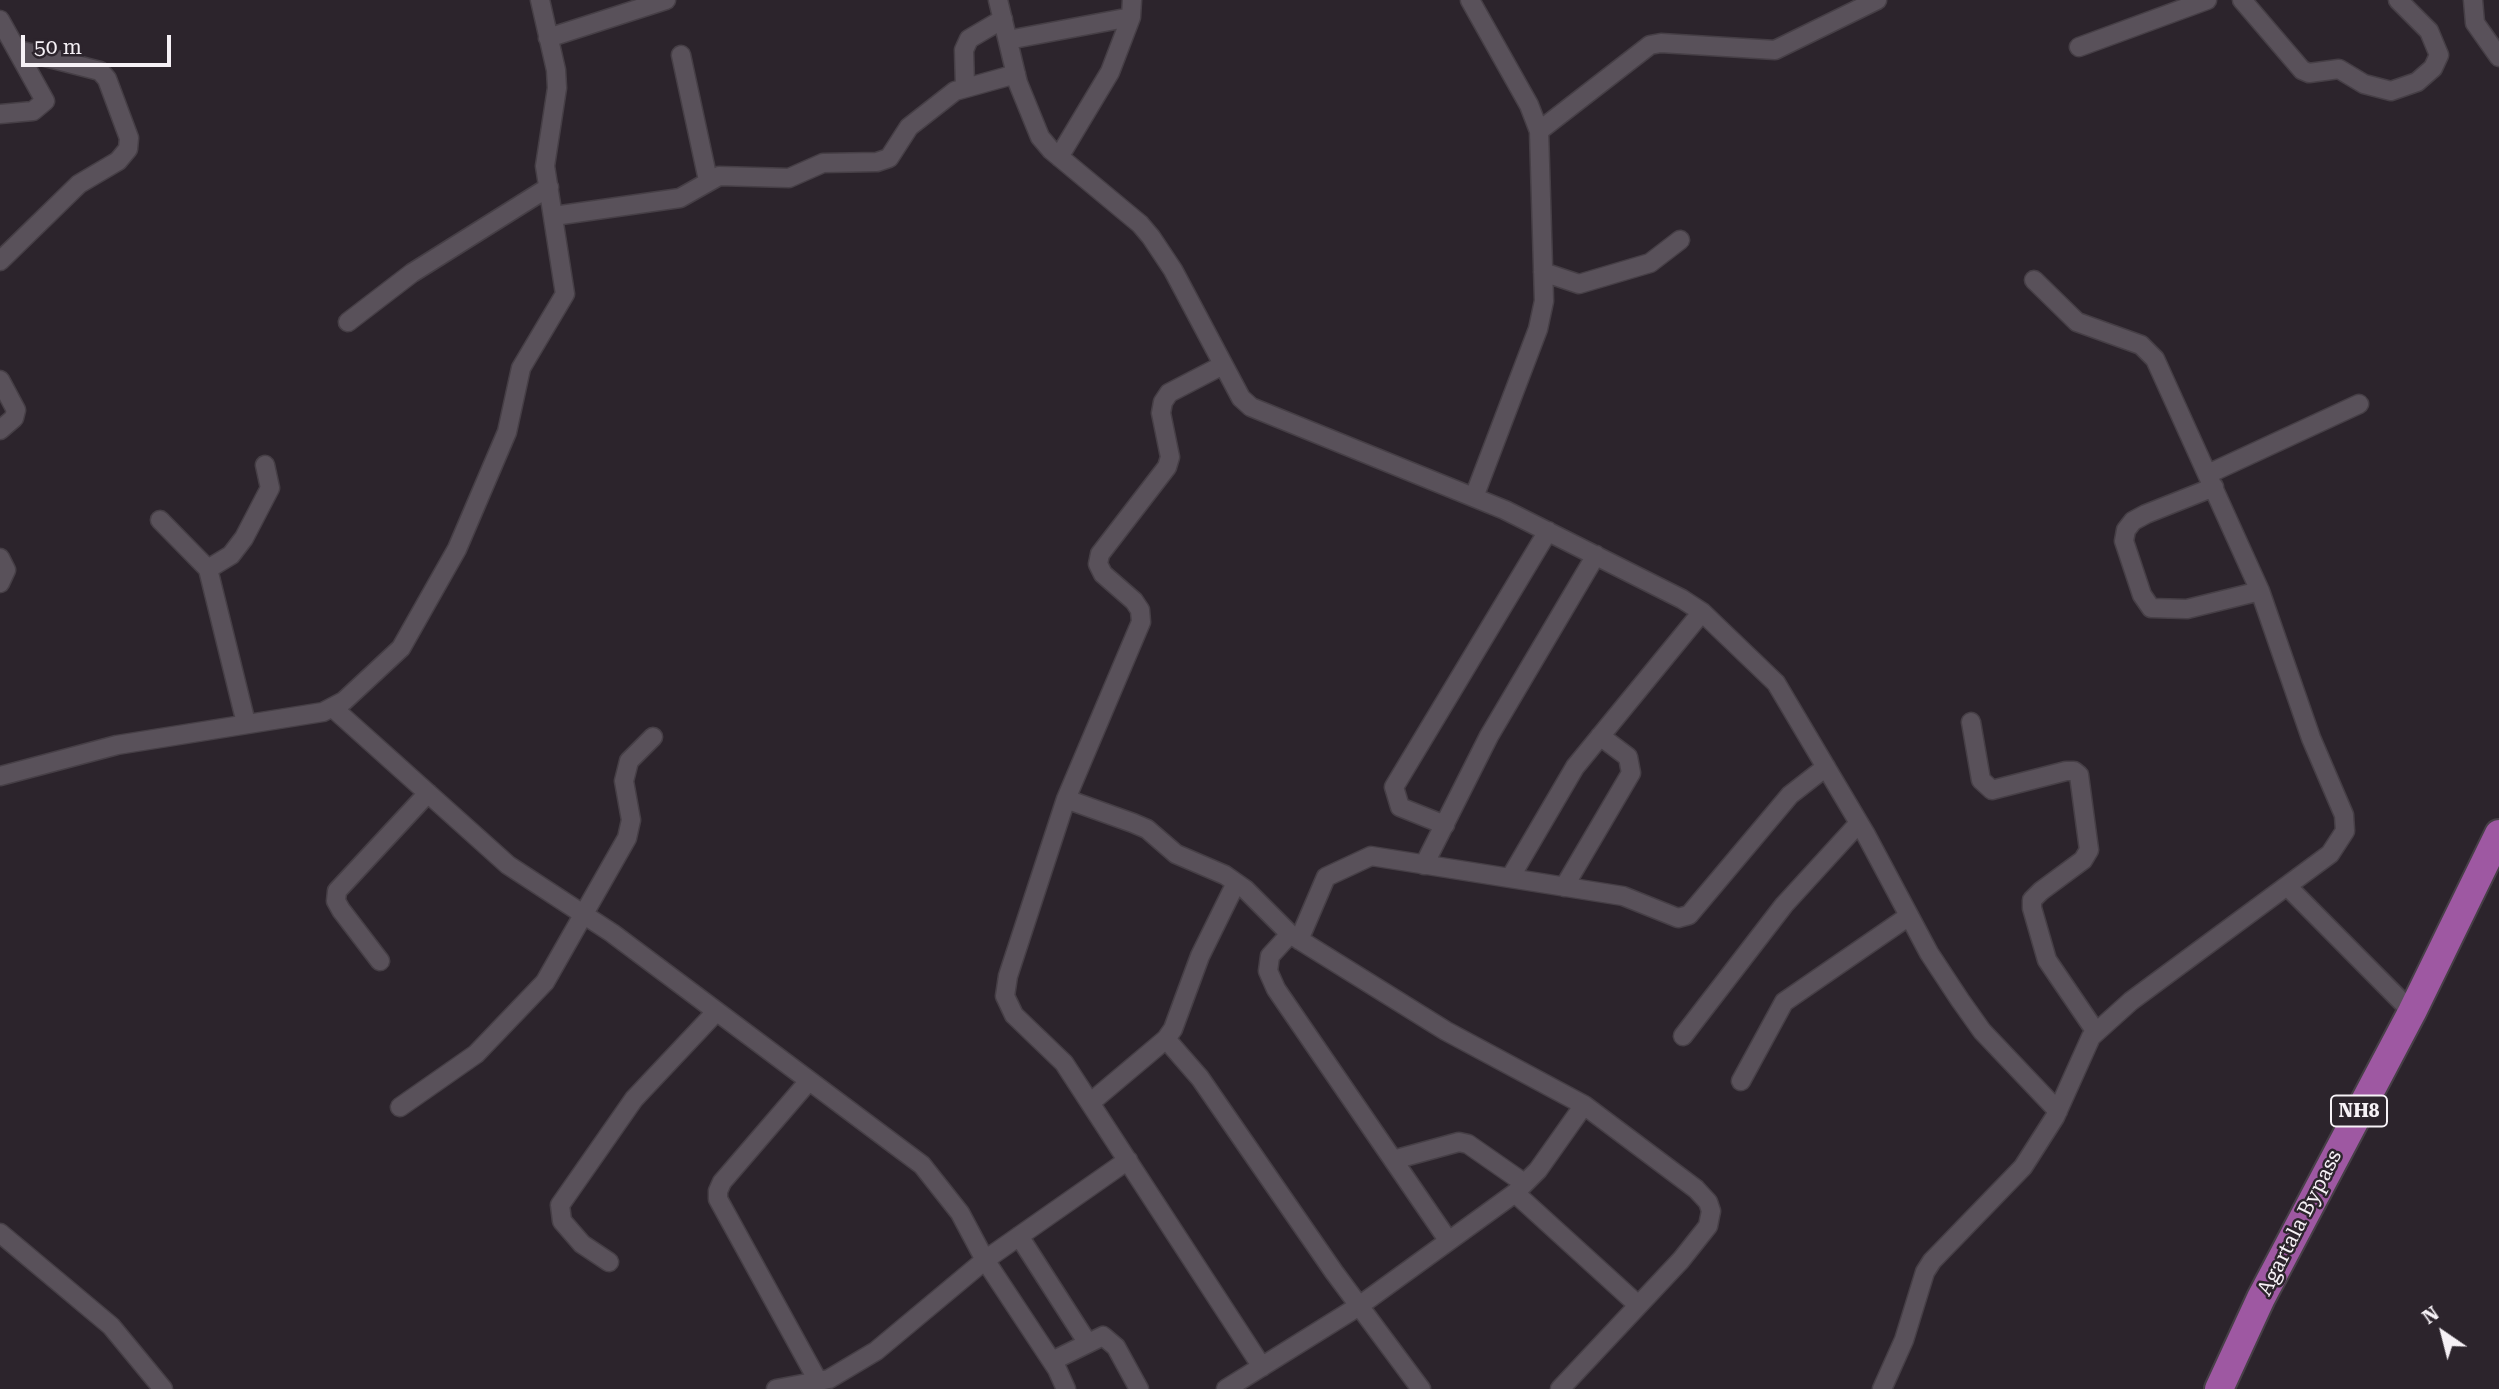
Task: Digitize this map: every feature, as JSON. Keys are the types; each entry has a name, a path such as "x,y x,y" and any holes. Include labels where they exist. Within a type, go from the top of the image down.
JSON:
{"highway":[{"name":"Agartala Bypass","path":"2219,1389 2297,1226 2412,1012 2499,834"}],"street":[{"path":"1,773 117,745 323,712 333,708 390,661 401,648 457,549 507,432 521,368 565,294 545,151 557,88 540,0"},
{"path":"548,38 667,0"},
{"path":"998,0 1016,74 1040,137 1059,157 1140,224 1151,237 1173,271 1241,398 1251,407 1474,497 1548,531 1682,598 1702,612 1776,682 1859,823 1929,953 1982,1031 2058,1111"},
{"path":"1470,0 1529,105 1539,131 1543,272 1543,311 1538,329 1474,497"},
{"path":"1539,131 1650,45 1661,43 1775,50 1877,0"},
{"path":"2079,47 2207,0"},
{"path":"2242,0 2302,70 2309,74 2339,69 2364,83 2391,91 2417,82 2433,68 2439,55 2429,31 2400,0"},
{"path":"2473,0 2475,23 2499,57"},
{"path":"1008,40 1131,9"},
{"path":"1059,157 1102,88 1131,9"},
{"path":"965,86 964,50 969,39 1003,19"},
{"path":"0,20 45,101 33,111 0,114"},
{"path":"0,261 79,184 118,161 128,149 129,138 107,79 100,71 18,50"},
{"path":"681,55 708,180"},
{"path":"554,216 680,198 719,176 789,178 823,163 877,162 889,158 909,127 955,91 965,86 1016,74"},
{"path":"348,322 412,273 549,187"},
{"path":"1543,272 1579,284 1650,263 1680,240"},
{"path":"1882,1389 1904,1340 1925,1272 1931,1261 2023,1167 2058,1111 2080,1058 2096,1032 2131,1001 2339,845 2345,831 2344,815 2311,738 2260,591 2155,359 2141,345 2077,322 2060,309 2034,280"},
{"path":"1223,365 1169,393 1163,402 1161,413 1170,457 1167,467 1100,554 1098,564 1103,574 1134,601 1140,610 1141,622 1066,799 1008,976 1005,996 1014,1015 1064,1063 1262,1367"},
{"path":"0,380 16,410 14,418 0,430"},
{"path":"2260,591 2187,609 2151,608 2142,595 2124,541 2126,530 2133,521 2359,404"},
{"path":"208,569 231,555 250,528 270,488 265,465"},
{"path":"160,520 208,569 224,623 246,723"},
{"path":"1445,825 1401,807 1394,787 1548,531"},
{"path":"1424,864 1489,736 1596,555"},
{"path":"0,558 6,570 0,583"},
{"path":"1510,878 1575,768 1702,612"},
{"path":"333,708 508,865 585,915 922,1165 960,1213 985,1260 1052,1361 1066,1389"},
{"path":"1971,722 1981,780 1992,790 2066,771 2074,771 2079,775 2089,850 2083,860 2032,900 2032,908 2047,960 2096,1032"},
{"path":"1564,887 1631,773 1628,757 1600,736"},
{"path":"400,1107 467,1062 533,998 585,915 626,838 631,820 624,781 629,761 653,737"},
{"path":"1448,1240 1276,989 1268,971 1270,956 1295,937 1321,884 1333,872 1371,856 1636,900 1678,918 1689,915 1790,795 1826,767"},
{"path":"380,961 341,910 336,901 337,891 428,793"},
{"path":"1066,799 1147,829 1176,854 1236,883 1295,937 1446,1031 1584,1105 1696,1189 1709,1202 1711,1211 1708,1226 1560,1389"},
{"path":"1683,1036 1784,905 1859,823"},
{"path":"1090,1103 1166,1039 1173,1029 1200,956 1236,883"},
{"path":"2287,886 2412,1012"},
{"path":"1741,1082 1784,1002 1909,916"},
{"path":"609,1262 582,1244 562,1221 559,1205 634,1099 716,1012"},
{"path":"1166,1039 1200,1078 1359,1306 1421,1389"},
{"path":"808,1082 722,1182 718,1199 818,1381"},
{"path":"1238,1386 1262,1367 1359,1306 1519,1188 1538,1170 1584,1105"},
{"path":"1393,1160 1459,1142 1468,1144 1519,1188 1638,1306"},
{"path":"776,1389 818,1381 876,1351 985,1260 1128,1160"},
{"path":"0,1233 111,1326 163,1389"},
{"path":"1018,1236 1087,1342"},
{"path":"1052,1361 1103,1336 1108,1339 1139,1389"}]}
